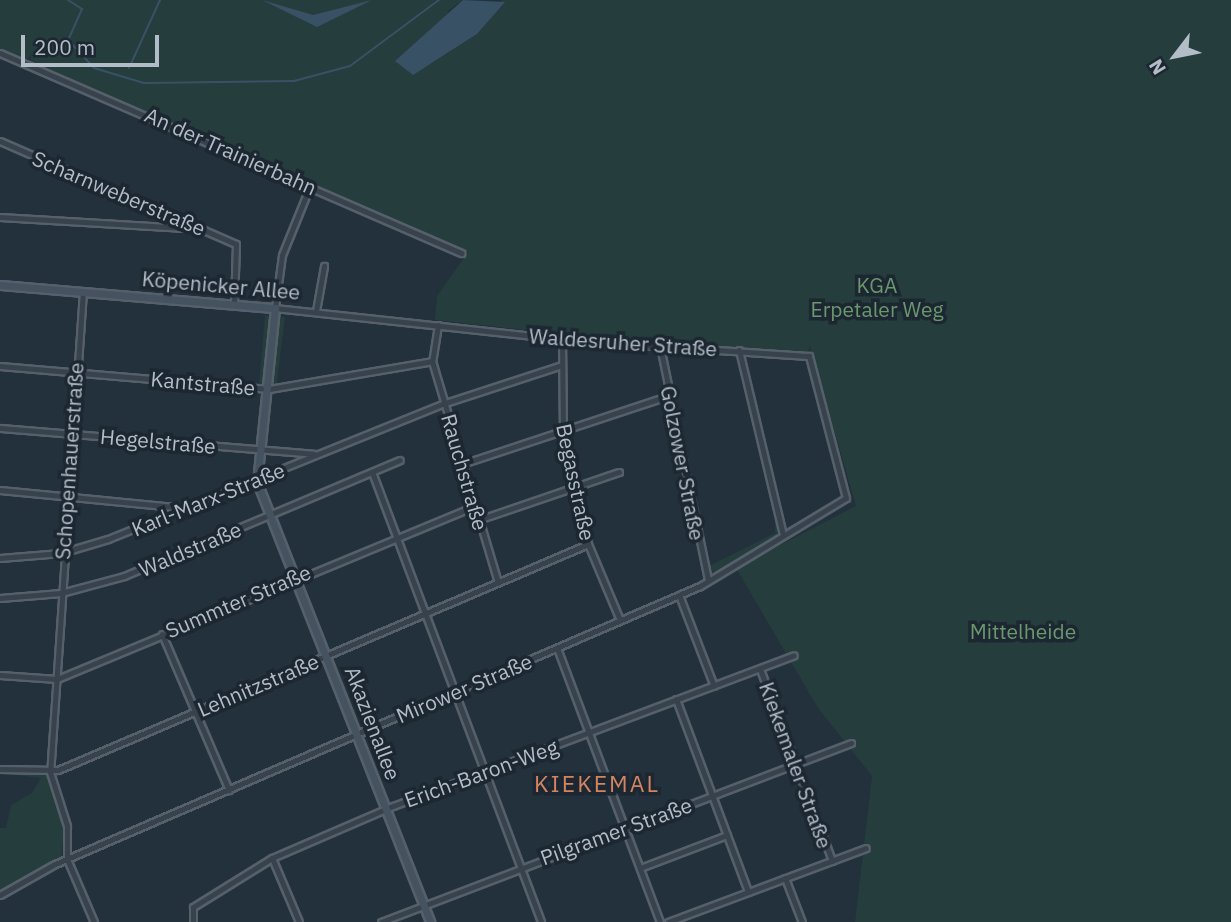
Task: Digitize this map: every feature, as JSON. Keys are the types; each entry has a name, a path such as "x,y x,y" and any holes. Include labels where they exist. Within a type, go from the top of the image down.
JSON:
{"street":[{"name":"An der Trainierbahn","path":"0,52 461,253"},
{"name":"Scharnweberstraße","path":"0,141 237,246 234,304"},
{"path":"257,478 270,389 275,308 282,255 310,186"},
{"path":"0,217 202,229"},
{"path":"316,311 324,266"},
{"name":"Köpenicker Allee","path":"0,285 316,311 438,325"},
{"name":"Schopenhauerstraße","path":"50,772 60,631 61,553 83,291"},
{"name":"Waldesruher Straße","path":"438,325 562,338 809,356 841,467 844,502"},
{"name":"Rauchstraße","path":"438,325 432,361 498,582"},
{"name":"Begasstraße","path":"562,338 559,366 563,429 588,544 620,620"},
{"name":"Golzower Straße","path":"660,346 708,580"},
{"path":"739,350 783,535"},
{"name":"Kantstraße","path":"0,366 270,389 432,361"},
{"name":"Karl-Marx-Straße","path":"0,558 61,553 182,508 445,403 559,366"},
{"path":"462,464 671,395"},
{"name":"Hegelstraße","path":"0,428 316,454"},
{"name":"Waldstraße","path":"0,598 61,593 124,576 400,460"},
{"path":"372,472 541,922"},
{"path":"478,520 619,472"},
{"name":"Akazienallee","path":"257,478 359,733 430,922"},
{"path":"0,490 182,508"},
{"name":"Mirower Straße","path":"0,895 66,859 679,595 844,502"},
{"name":"Summter Straße","path":"0,675 57,679 396,534 474,506"},
{"name":"Lehnitzstraße","path":"0,769 50,772 588,544"},
{"path":"679,595 713,686"},
{"path":"162,634 229,790"},
{"path":"558,648 660,922"},
{"name":"Erich-Baron-Weg","path":"193,922 193,907 272,858 387,808 794,655"},
{"name":"Kiekemaler Straße","path":"760,669 832,861"},
{"path":"676,699 748,892"},
{"name":"Pilgramer Straße","path":"381,922 520,866 851,743"},
{"path":"50,772 67,826 66,859 93,922"},
{"path":"640,868 727,835"},
{"path":"668,922 866,848"},
{"path":"272,858 299,922"},
{"path":"785,878 802,922"}],"green space":[{"name":"Mittelheide","path":"0,0 463,0 449,10 431,64 477,34 502,0 1231,0 1231,922 855,922 872,776 818,708 736,568 856,506 810,346 805,361 435,320 437,296 468,252 32,65 30,56 25,61 0,50"},
{"path":"265,315 272,316 265,386 259,386"},
{"path":"277,316 285,317 276,386 268,385"},
{"path":"775,515 778,535 709,575 700,533 711,565 775,533"},
{"path":"0,773 48,775 65,826 61,859 0,892 0,828 6,828 11,805 32,793 41,778"}],"water":[{"path":"262,0 313,15 372,0 317,27"},
{"path":"463,0 505,2 477,34 413,75 395,61"}],"waterway":[{"path":"68,0 82,9 68,40 94,68 144,83 294,81 350,66 439,0"},
{"path":"129,68 160,0"}],"district":[{"name":"KIEKEMAL","path":"597,783"}],"park label":[{"name":"KGA Erpetaler Weg","path":"877,297"}]}
